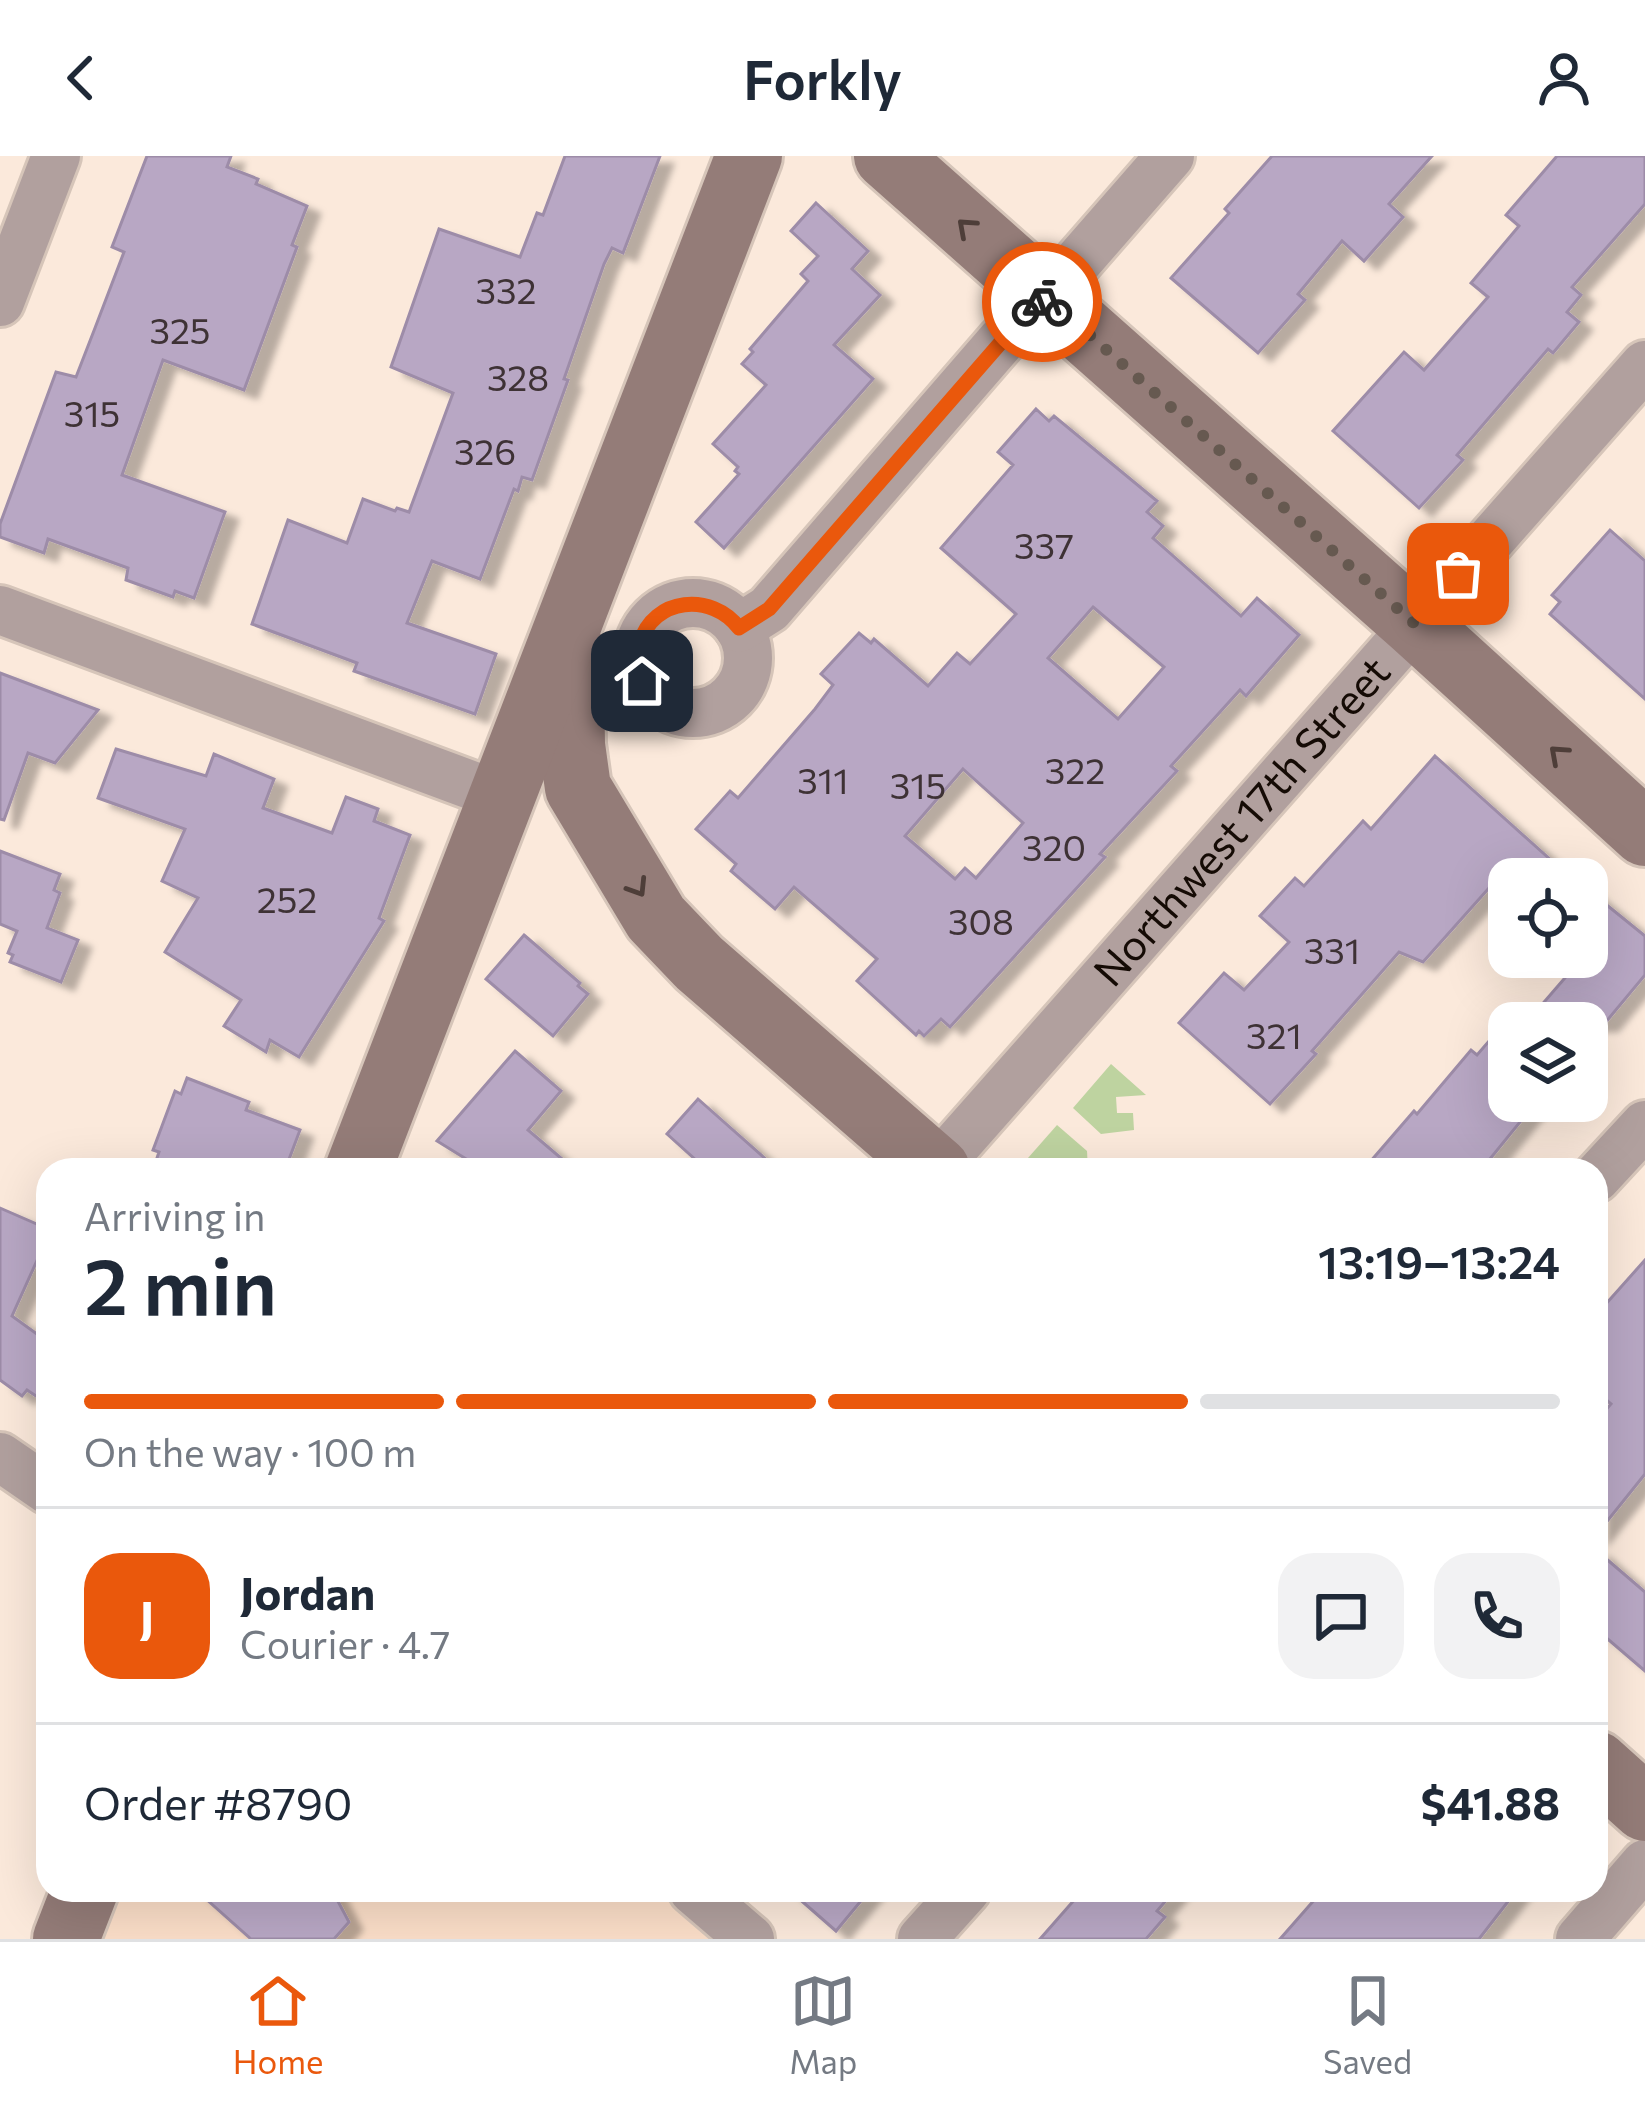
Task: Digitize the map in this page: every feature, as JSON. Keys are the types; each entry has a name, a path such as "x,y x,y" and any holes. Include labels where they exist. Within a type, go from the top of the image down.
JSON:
{"main road":[{"path":"363,1158 749,156"},
{"path":"886,156 1645,833"},
{"path":"587,575 571,681 578,788 656,918 699,963 923,1158"},
{"path":"503,797 578,788"},
{"path":"1608,1775 1645,1808"},
{"path":"66,1939 80,1902"}],"street":[{"path":"0,302 56,156"},
{"path":"739,628 769,609 1170,156"},
{"name":"Northwest 17th Street","path":"946,1158 1645,365"},
{"path":"0,610 503,797"},
{"path":"1608,1165 1645,1125"},
{"path":"0,1457 36,1482"},
{"path":"1580,1939 1645,1864"},
{"path":"707,1902 750,1939"},
{"path":"922,1939 956,1902"}],"shaded area":[{"path":"67,1902 682,1902 724,1939 53,1939"}],"green space":[{"path":"1111,1064 1146,1095 1116,1097 1117,1113 1133,1113 1134,1130 1101,1134 1073,1108"},
{"path":"1057,1125 1087,1151 1087,1158 1028,1158"}],"building":[{"path":"147,156 231,156 227,167 307,206 292,245 297,247 244,390 163,360 122,475 225,512 194,598 175,591 173,597 126,580 128,568 48,539 44,553 0,537 0,524 56,372 76,377 95,328 124,252 112,247"},
{"path":"565,156 660,156 623,253 612,248 604,264 532,480 522,477 518,491 514,489 480,579 432,561 407,623 496,654 475,714 354,671 357,663 252,624 288,520 347,543 363,499 409,512 453,393 391,367 439,229 520,257 537,213 543,215"},
{"path":"1272,156 1432,156 1389,204 1403,217 1364,261 1342,241 1298,294 1305,300 1258,353 1171,278"},
{"path":"1557,156 1645,156 1645,204 1572,287 1581,295 1567,312 1579,322 1553,353 1548,349 1457,455 1463,460 1419,508 1333,431 1404,352 1424,370 1488,297 1471,283 1519,226 1506,215"},
{"path":"816,203 868,251 852,269 880,295 834,345 873,379 724,548 696,522 739,474 738,467 713,444 766,385 742,364 808,281 801,274 818,256 791,231"},
{"path":"1036,409 1049,421 1054,416 1157,501 1147,512 1163,526 1153,538 1241,616 1257,598 1299,635 1246,696 1240,690 1171,766 1177,771 1100,854 1105,857 950,1027 941,1019 924,1036 919,1031 916,1035 857,981 877,959 794,887 775,909 731,871 736,864 696,829 730,791 738,798 815,709 833,685 821,674 859,633 871,643 874,639 928,686 957,653 970,664 1016,614 941,548 1013,465 998,452","holes":["1093,607 1164,667 1118,719 1048,658","963,769 1023,823 976,878 965,868 955,879 905,836"]},
{"path":"1610,530 1645,561 1645,699 1550,614 1560,602 1552,595"},
{"path":"0,673 98,710 55,763 28,753 4,820 0,819"},
{"path":"116,749 206,776 214,754 274,779 263,808 332,833 346,797 378,809 374,821 410,835 379,918 384,921 299,1057 270,1040 266,1052 224,1026 241,1000 165,952 198,898 162,881 185,829 98,798"},
{"path":"1435,756 1549,858 1488,858 1488,889 1423,962 1399,952 1270,1104 1179,1023 1224,973 1244,990 1289,942 1260,916 1295,878 1304,886 1363,821 1371,829"},
{"path":"0,851 60,874 54,890 60,893 47,928 78,940 61,982 10,962 13,955 8,953 17,931 0,924"},
{"path":"1608,906 1645,936 1645,975 1608,1019 1608,1002 1544,1002 1565,978 1608,978"},
{"path":"524,935 588,994 553,1036 486,979"},
{"path":"1488,1042 1488,1122 1520,1122 1491,1158 1373,1158 1414,1111 1417,1114 1471,1050 1477,1055"},
{"path":"515,1051 561,1091 528,1130 561,1158 465,1158 437,1141"},
{"path":"187,1078 249,1102 246,1110 300,1130 290,1158 157,1158 159,1152 153,1150 175,1091 181,1094"},
{"path":"698,1099 764,1158 694,1158 667,1134"},
{"path":"0,1208 36,1224 36,1263 12,1316 36,1333 36,1396 27,1390 22,1396 0,1380"},
{"path":"1645,1260 1645,1474 1608,1520 1611,1404 1608,1302"},
{"path":"1608,1560 1645,1592 1645,1671 1608,1639"},
{"path":"209,1902 338,1902 349,1922 334,1939 251,1939"},
{"path":"803,1902 860,1902 836,1931"},
{"path":"1072,1902 1165,1902 1157,1911 1165,1917 1146,1939 1040,1939"},
{"path":"1312,1902 1508,1902 1479,1939 1280,1939"}],"way so far":[{"path":"1042,302 1047,297 1415,624 1458,574"}],"route":[{"path":"642,681 640,643 648,626 680,604 718,608 739,628 769,609 1003,340 1042,302"}]}
